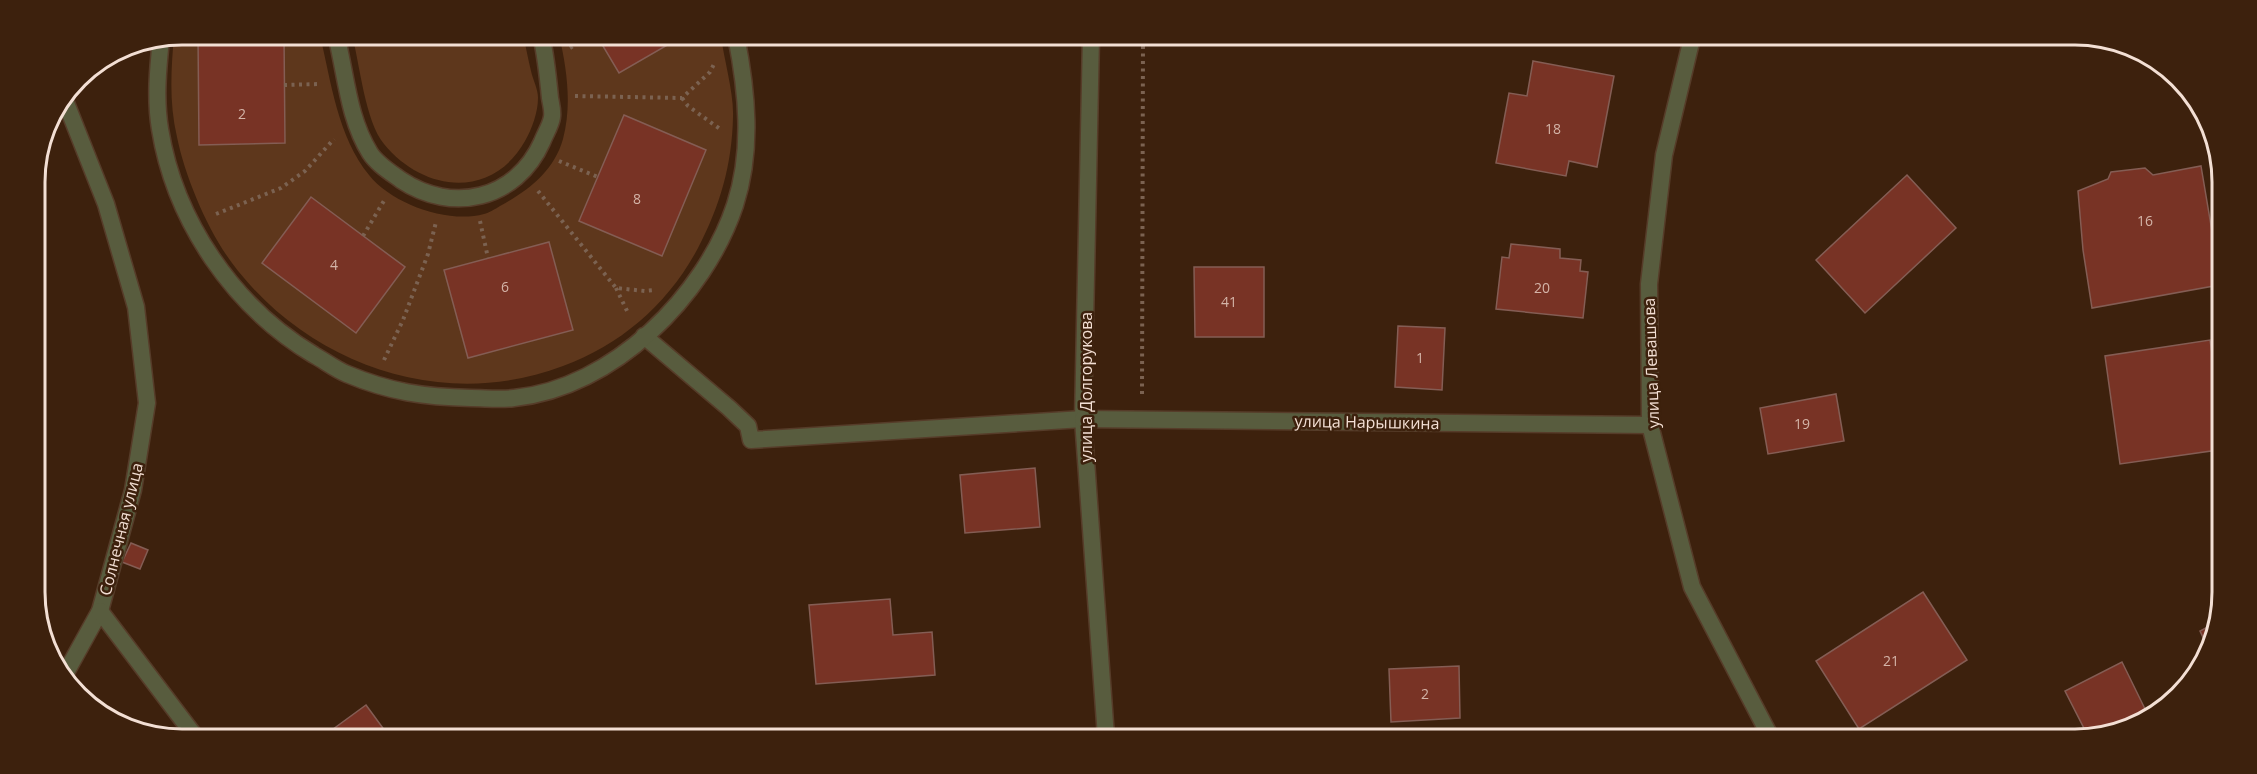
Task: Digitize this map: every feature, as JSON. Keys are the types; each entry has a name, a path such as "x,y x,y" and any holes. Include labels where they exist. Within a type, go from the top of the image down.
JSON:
{"street":[{"path":"338,45 352,115 371,154 389,172 416,190 439,196 468,197 495,192 519,177 537,152 552,117 544,45"},
{"path":"160,47 157,91 160,129 179,198 217,266 243,298 270,324 303,348 345,373 393,390 426,397 513,399 555,390 630,349 668,317 694,284 721,237 736,204 747,126 746,80 738,45"},
{"name":"улица Долгорукова","path":"1091,45 1083,418 1105,729"},
{"name":"улица Левашова","path":"1691,45 1664,155 1649,284 1650,425 1692,587 1766,729"},
{"name":"Солнечная улица","path":"67,107 106,204 136,307 147,403 133,490 100,611 68,668"},
{"name":"улица Нарышкина","path":"644,336 748,426 751,440 1083,418 1650,425"},
{"path":"100,611 189,729"}],"path":[{"path":"563,52 575,45"},
{"path":"1142,419 1143,45"},
{"path":"550,95 682,98 710,72 718,56"},
{"path":"682,98 688,106 720,129 725,139"},
{"path":"206,217 281,188 305,171 352,115"},
{"path":"522,172 616,288 630,318"},
{"path":"383,363 403,320 428,254 439,196"},
{"path":"616,288 645,291 664,288"}],"shaded area":[{"path":"174,45 198,45 199,145 285,143 284,45 322,45 343,126 358,160 369,175 392,195 406,203 438,214 470,216 488,213 530,187 539,179 559,150 566,126 568,100 561,45 602,45 619,73 667,45 723,45 733,108 730,152 713,217 698,248 673,287 658,304 624,334 563,366 517,379 471,384 426,381 381,370 338,353 299,329 263,299 232,263 214,235 198,203 186,169 174,124","holes":["624,115 706,150 661,255 579,220","311,197 405,267 356,333 262,263","549,242 573,330 468,358 444,270"]},
{"path":"354,45 525,45 538,98 530,131 511,160 495,173 476,181 457,183 437,180 418,172 400,160 377,134 364,92"}],"building":[{"path":"198,45 284,45 285,143 199,145"},
{"path":"602,45 667,45 619,73"},
{"path":"1533,61 1614,76 1597,167 1569,161 1566,176 1496,163 1509,93 1527,96"},
{"path":"624,115 706,150 662,256 579,221"},
{"path":"2201,166 2212,231 2212,286 2092,308 2083,250 2078,191 2108,179 2111,172 2145,168 2153,175"},
{"path":"1907,175 1956,228 1865,313 1816,260"},
{"path":"311,197 405,267 356,333 262,263"},
{"path":"549,242 573,330 468,358 444,270"},
{"path":"1511,244 1560,249 1560,258 1581,260 1580,271 1588,272 1583,318 1496,309 1502,257 1509,258"},
{"path":"1194,267 1264,267 1264,337 1195,337"},
{"path":"1398,326 1445,328 1442,390 1395,387"},
{"path":"2210,340 2212,451 2120,464 2105,356"},
{"path":"1836,394 1844,441 1768,454 1760,408"},
{"path":"1035,468 1040,527 965,533 960,475"},
{"path":"131,543 148,550 140,569 122,562"},
{"path":"1923,592 1967,660 1859,729 1816,661"},
{"path":"890,599 893,635 932,632 935,675 816,684 809,605"},
{"path":"2207,627 2204,639 2200,631"},
{"path":"2122,662 2146,710 2119,722 2084,729 2065,691"},
{"path":"1459,666 1460,718 1391,722 1389,669"},
{"path":"366,705 384,729 333,729"}]}
